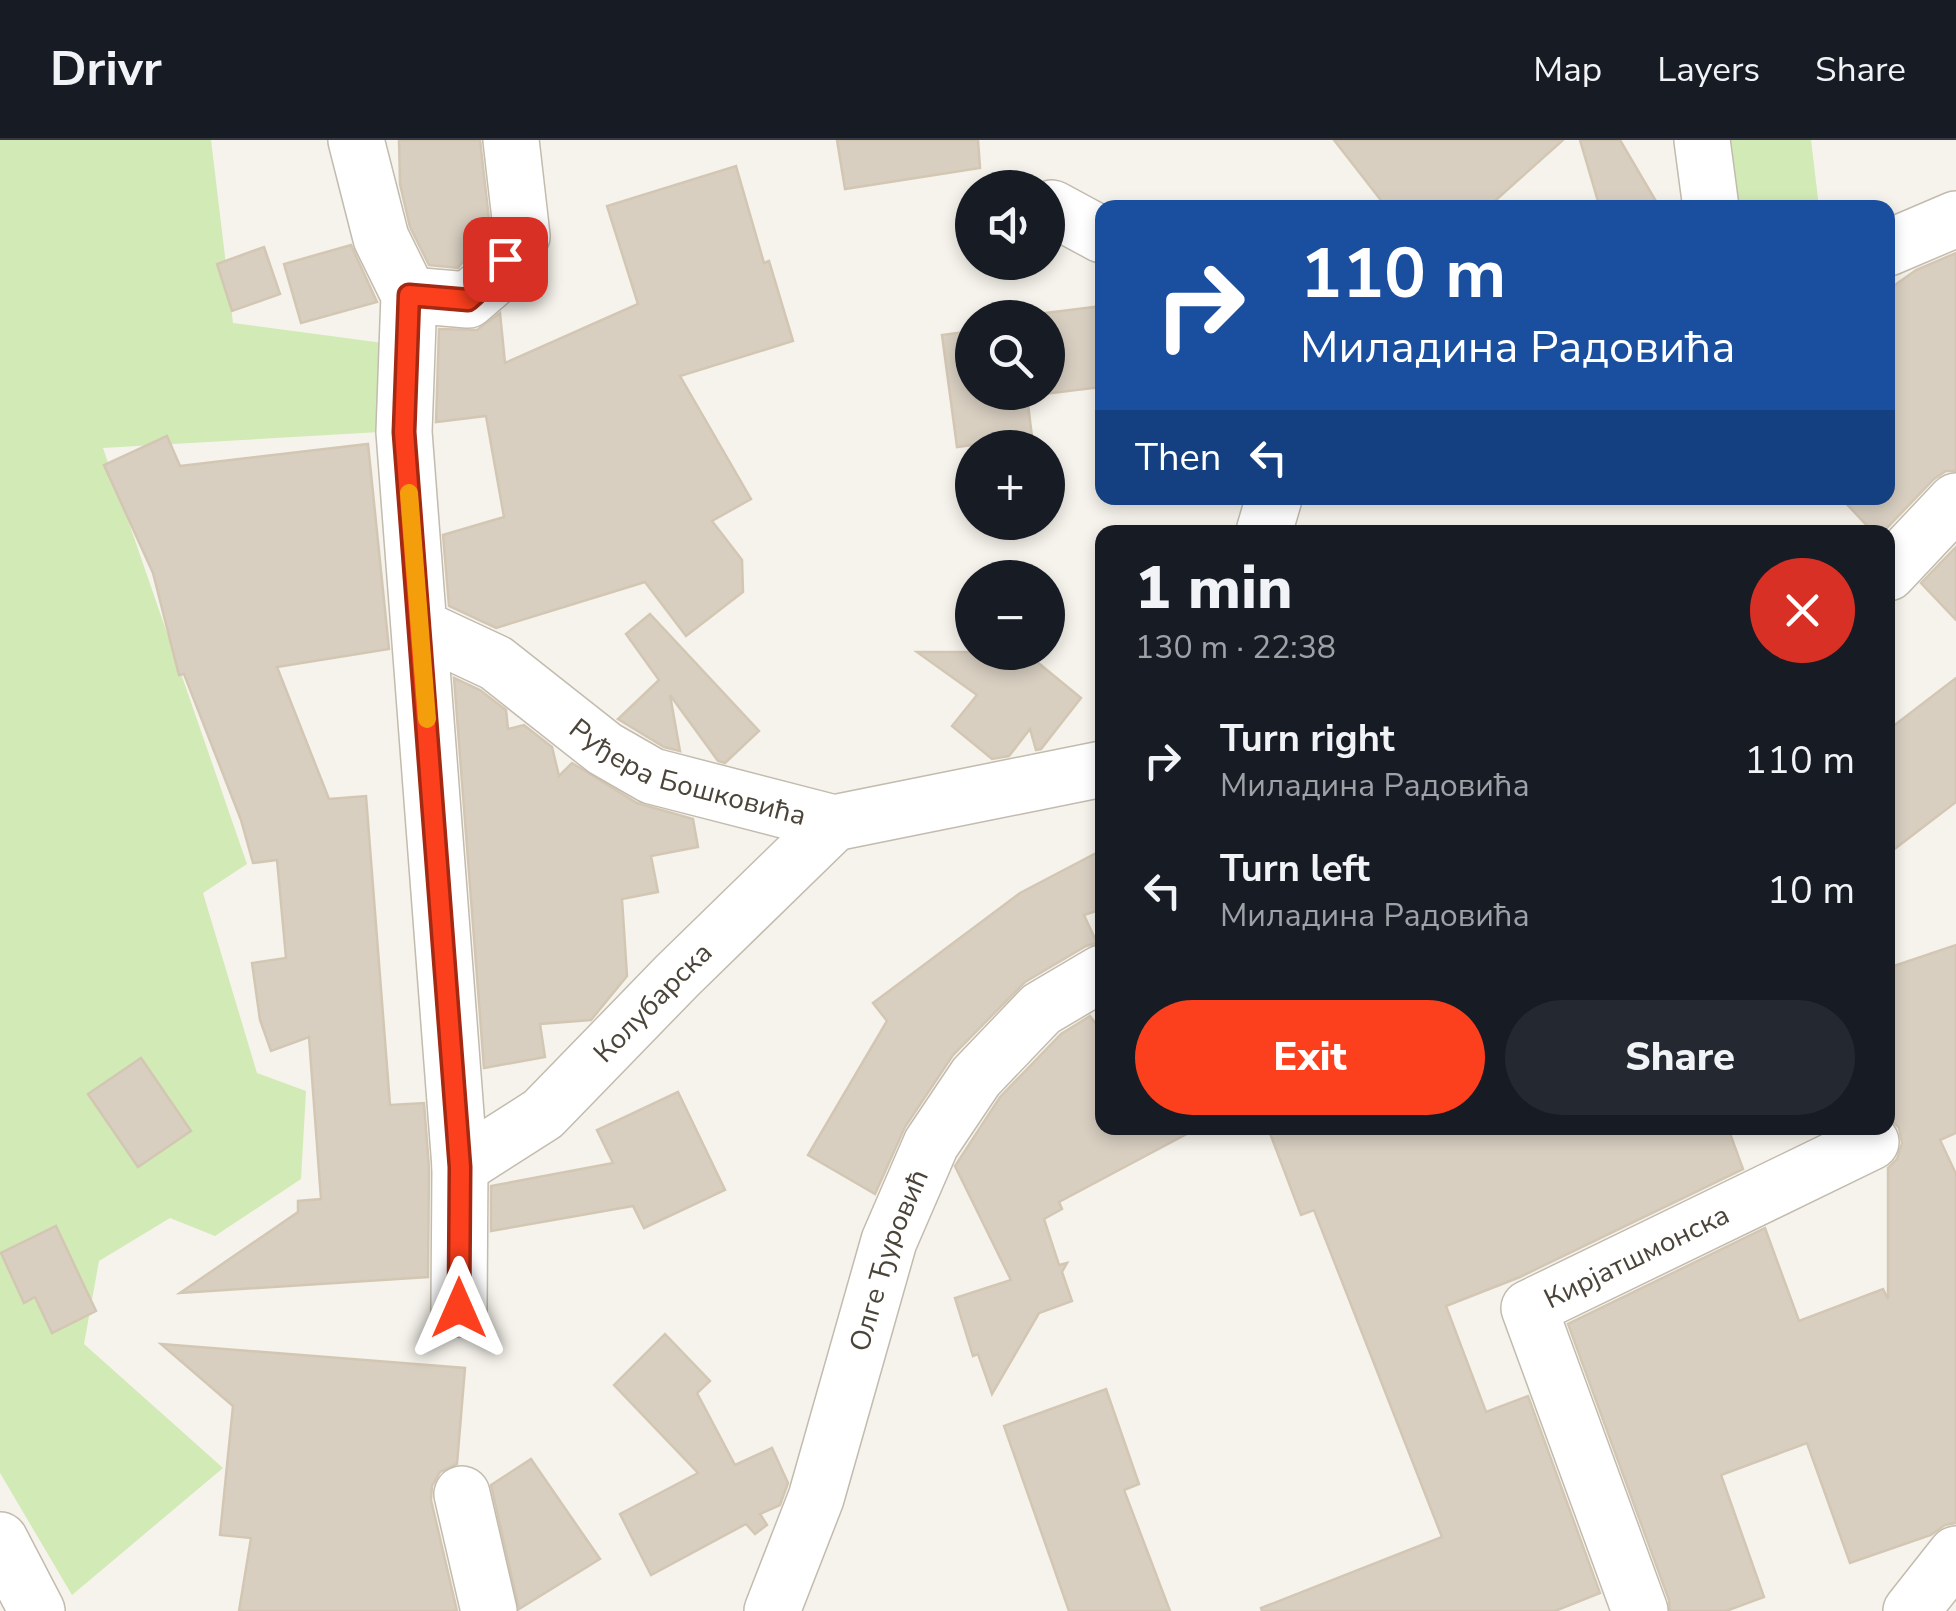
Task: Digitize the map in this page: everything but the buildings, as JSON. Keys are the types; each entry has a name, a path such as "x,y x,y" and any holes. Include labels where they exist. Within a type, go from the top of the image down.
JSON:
{"street":[{"path":"356,140 381,238 409,295 404,432 460,1167 459,1308"},
{"path":"409,295 468,300 488,282 522,236 511,140"},
{"path":"1702,140 1710,200"},
{"path":"1065,215 1095,231"},
{"path":"1895,245 1956,219"},
{"path":"1895,566 1956,501"},
{"name":"Руђера Бошковића","path":"421,628 496,663 605,748 652,776 834,822 1095,769"},
{"name":"Колубарска","path":"460,1167 543,1114 834,822"},
{"name":"Олге Ђуровић","path":"772,1611 816,1498 889,1241 931,1144 976,1076 1042,1009 1095,977"},
{"name":"Кирјатшмонска","path":"1640,1611 1529,1308 1871,1142"},
{"path":"462,1494 489,1611"},
{"path":"0,1540 37,1611"},
{"path":"1911,1611 1956,1554"}],"green space":[{"path":"0,140 211,140 233,323 383,343 380,432 103,448 247,864 203,893 257,1073 306,1091 301,1179 215,1236 170,1218 99,1261 84,1344 223,1468 72,1595 0,1473"},
{"path":"1710,140 1811,140 1818,200 1731,200"}],"slow traffic":[{"path":"409,493 427,719"}],"route":[{"path":"459,1308 460,1167 404,432 409,295 468,300 505,259"}]}
